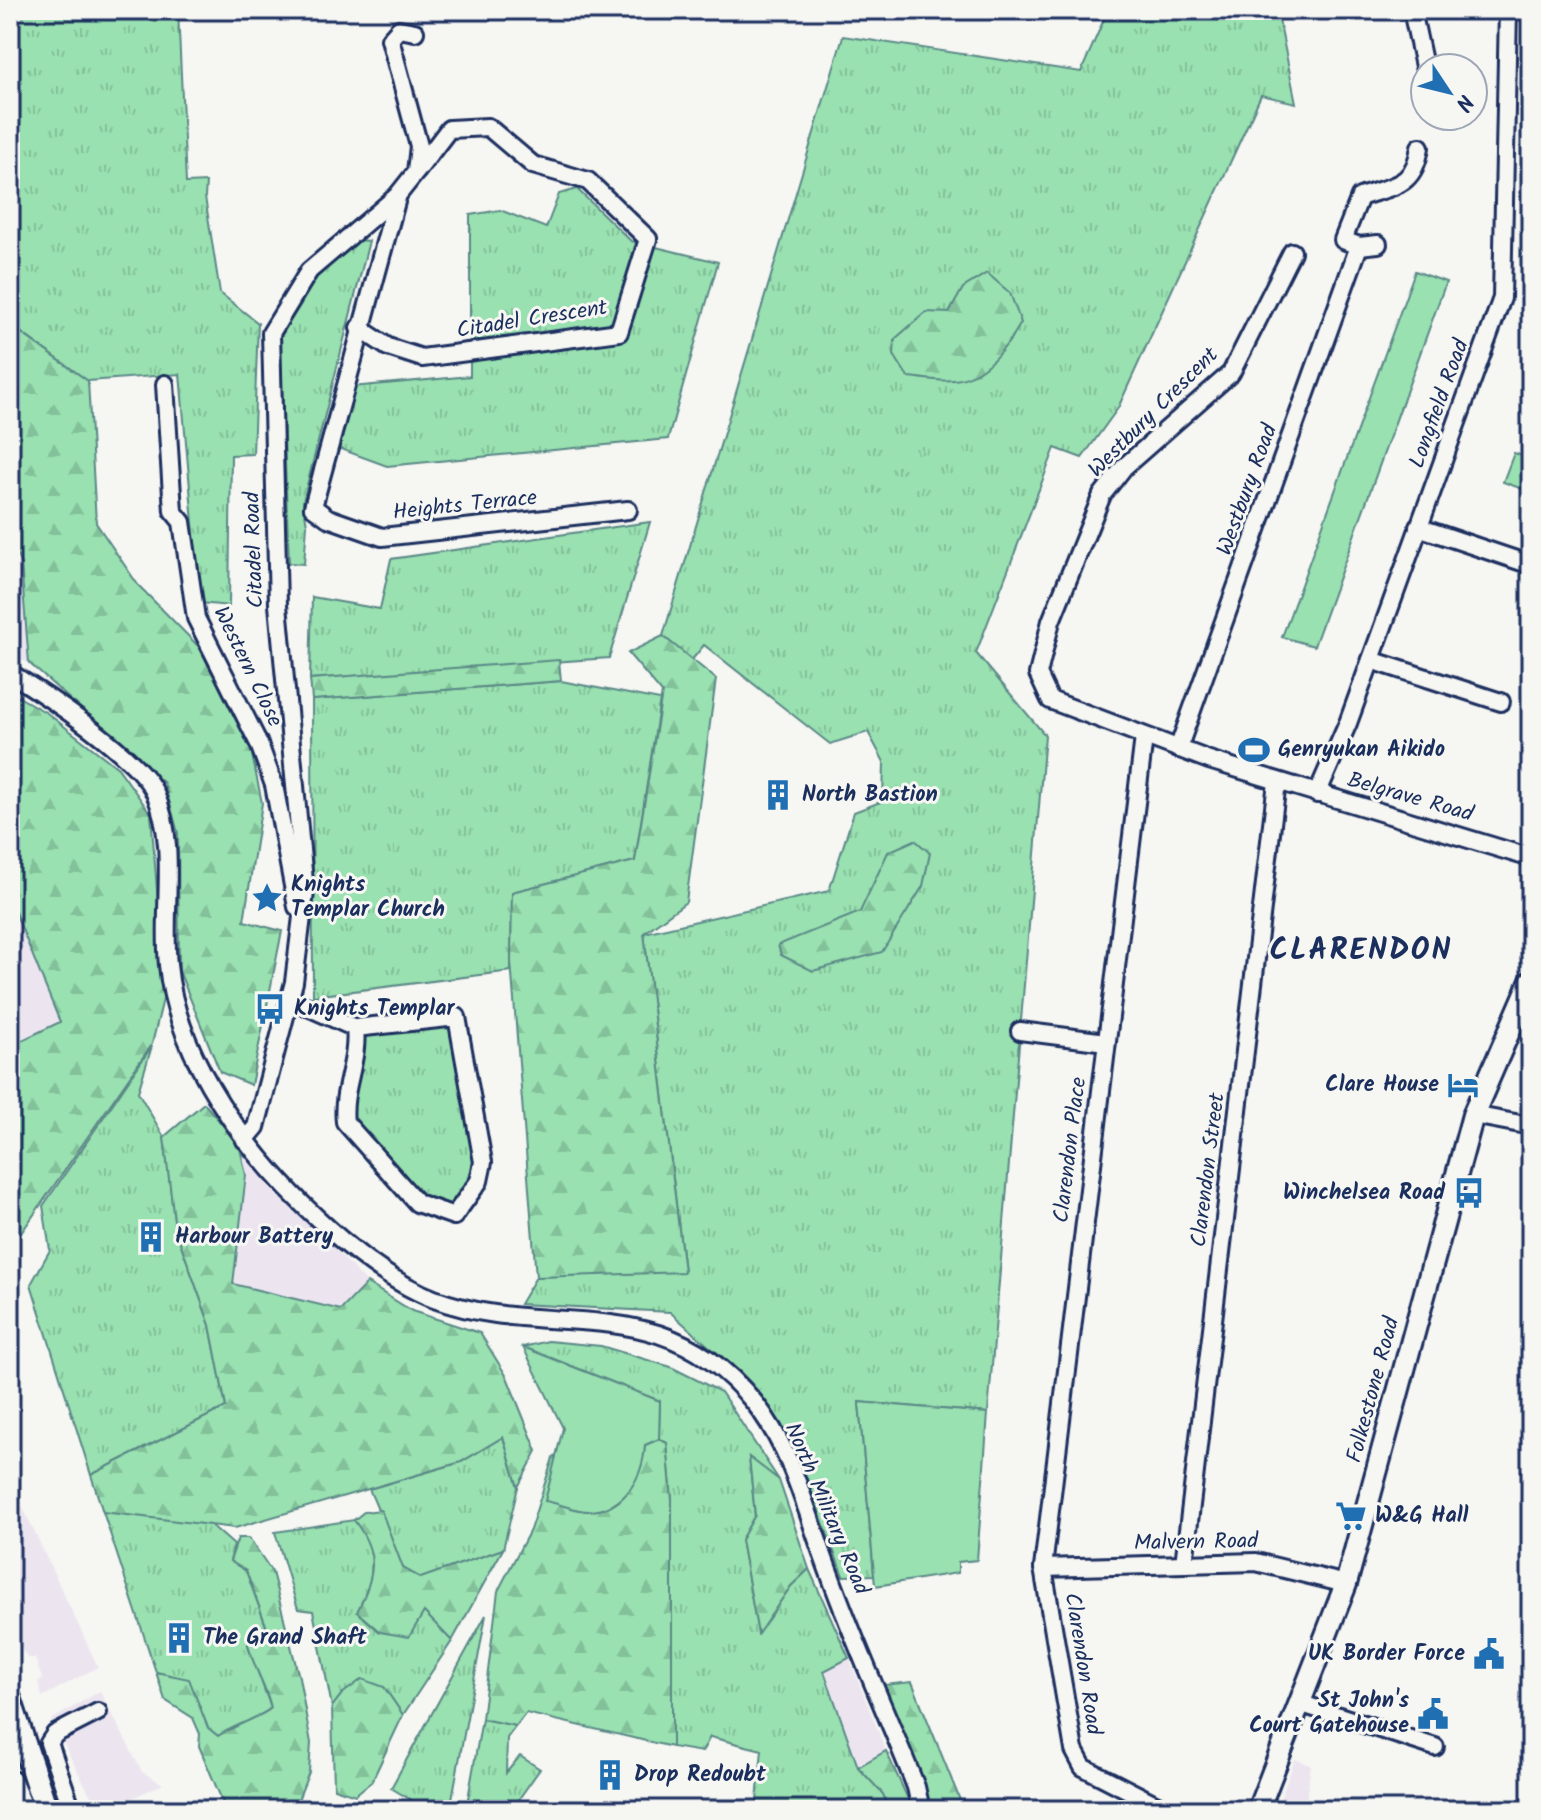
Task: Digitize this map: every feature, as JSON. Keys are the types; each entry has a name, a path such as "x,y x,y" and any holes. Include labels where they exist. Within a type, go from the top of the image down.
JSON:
{"highway":[{"path":"10,1701 46,1810"},
{"path":"10,1782 22,1810"}],"main road":[{"name":"Folkestone Road","path":"1258,1810 1346,1584 1473,1115 1531,981"}],"street":[{"path":"1412,10 1421,52"},
{"name":"Longfield Road","path":"1317,794 1371,660 1502,298 1508,10"},
{"path":"415,32 399,29 390,39 419,146 416,172"},
{"name":"Citadel Crescent","path":"359,328 388,347 422,358 619,332 648,239 588,181 533,165 488,127 449,129 416,172"},
{"name":"Westbury Road","path":"1178,749 1351,243 1360,197 1387,190 1409,178 1417,164 1420,147"},
{"name":"Citadel Road","path":"245,1140 256,1127 290,999 305,863 278,605 271,333 309,271 397,196 416,172"},
{"path":"359,328 397,196"},
{"path":"1351,243 1378,244"},
{"name":"Westbury Crescent","path":"1050,700 1038,674 1051,621 1102,495 1124,467 1231,373 1292,252"},
{"name":"Heights Terrace","path":"359,328 313,507 328,518 382,537 628,510"},
{"name":"Western Close","path":"165,384 173,511 182,522 196,618 259,744 269,771 300,921"},
{"path":"1418,527 1531,565"},
{"path":"1371,660 1501,702"},
{"name":"North Military Road","path":"10,673 118,750 153,789 166,828 168,968 188,1045 207,1083 245,1140 315,1217 381,1270 431,1298 496,1314 574,1318 644,1328 686,1346 723,1373 755,1404 793,1475 831,1580 916,1787 921,1810"},
{"name":"Belgrave Road","path":"1050,700 1144,737 1277,782 1531,858"},
{"name":"Clarendon Place","path":"1043,1568 1144,737"},
{"name":"Clarendon Street","path":"1184,1564 1277,782"},
{"path":"290,999 355,1028 457,1017 483,1162 479,1181 454,1216 417,1203 345,1122 342,1105 357,1045 355,1028"},
{"path":"1020,1031 1106,1042"},
{"path":"1473,1115 1531,1126"},
{"name":"Malvern Road","path":"1043,1568 1256,1562 1346,1584"},
{"name":"Clarendon Road","path":"1043,1568 1074,1750 1083,1767 1167,1810"},
{"path":"1299,1703 1435,1747"},
{"path":"72,1810 49,1750 51,1739 98,1712"},
{"path":"36,1780 52,1788 64,1788"}],"shaded area":[{"path":"10,541 21,564 29,663 10,656"},
{"path":"10,900 60,1022 10,1046"},
{"path":"239,1146 367,1283 341,1310 233,1284 246,1175"},
{"path":"10,1480 98,1667 42,1697 38,1682 42,1679 35,1658 28,1658 10,1634"},
{"path":"849,1658 886,1751 858,1767 824,1671"},
{"path":"100,1691 142,1772 163,1784 105,1810 98,1810 51,1720"},
{"path":"1295,1759 1311,1765 1305,1810 1276,1810"}],"green space":[{"path":"10,10 178,10 186,183 206,182 205,197 220,293 258,323 253,454 231,455 229,606 200,603 180,374 88,381 15,328 10,329"},
{"path":"1108,10 1277,10 1296,103 1261,95 1118,408 1082,458 1055,448 976,653 1045,735 988,1413 859,1402 874,1575 843,1576 797,1452 731,1366 670,1312 520,1304 536,1277 684,1271 644,933 829,891 854,812 883,801 884,762 868,732 830,744 704,645 691,661 663,636 843,36 1081,72"},
{"path":"577,189 631,241 718,262 668,439 387,466 335,447 352,387 470,376 470,215 500,210 546,228 559,194"},
{"path":"357,240 369,241 303,501 307,525 304,564 289,563 280,338 317,277"},
{"path":"1415,271 1446,282 1314,646 1282,637"},
{"path":"987,273 1010,293 1021,323 1009,341 985,367 965,378 943,381 908,377 894,355 895,339 926,312 949,313 963,288"},
{"path":"14,328 88,381 96,523 138,585 211,659 249,740 262,803 244,921 282,931 251,1085 220,1072 179,971 178,833 164,783 29,663 21,564 10,541 10,329"},
{"path":"1514,453 1531,459 1531,492 1503,482"},
{"path":"650,522 609,658 310,679 312,597 380,609 391,559"},
{"path":"663,636 716,679 686,902 644,933 684,1272 536,1277 511,962 512,892 635,861 662,693 628,653"},
{"path":"559,660 561,681 312,700 310,679"},
{"path":"561,681 660,700 635,861 512,892 511,971 313,996 312,700"},
{"path":"10,692 47,713 118,768 151,814 165,991 152,1044 10,1249 10,1046 60,1022 10,900"},
{"path":"915,840 930,853 923,886 882,952 813,971 781,955 778,945 860,912 888,852"},
{"path":"453,1024 465,1118 472,1129 475,1162 468,1184 452,1208 421,1198 350,1125 358,1034"},
{"path":"152,1046 138,1092 164,1137 175,1228 210,1325 226,1407 91,1475 31,1284 50,1250 43,1206"},
{"path":"204,1103 239,1144 246,1175 233,1284 341,1310 367,1283 412,1311 480,1333 507,1377 537,1451 518,1487 503,1437 461,1462 235,1528 103,1512 91,1475 226,1407 210,1325 175,1228 164,1137"},
{"path":"548,1341 601,1346 671,1367 721,1392 779,1480 749,1458 755,1515 741,1540 758,1633 791,1586 809,1569 849,1658 824,1671 858,1767 883,1794 889,1810 756,1810 762,1750 710,1737 702,1752 672,1747 672,1500 667,1443 659,1439 660,1401 523,1347"},
{"path":"523,1347 660,1401 659,1439 645,1445 636,1480 613,1505 589,1511 545,1501 563,1428"},
{"path":"859,1402 988,1413 977,1560 958,1562 958,1573 875,1586"},
{"path":"503,1437 518,1487 503,1549 421,1578 403,1568 369,1489 461,1462"},
{"path":"659,1439 667,1443 672,1500 672,1747 526,1713 516,1726 482,1719 498,1591 530,1530 553,1458 559,1454 585,1511 602,1509 618,1502 630,1488 639,1470 645,1445"},
{"path":"749,1457 779,1480 809,1569 791,1586 758,1634 741,1540 755,1515"},
{"path":"102,1509 211,1525 234,1545 230,1561 246,1570 267,1629 248,1645 271,1708 264,1716 218,1736 208,1728 189,1680 156,1672"},
{"path":"381,1510 403,1568 421,1578 503,1549 452,1641 424,1612 409,1637 380,1632 357,1612 368,1587 372,1565 368,1544 354,1520 364,1512"},
{"path":"354,1520 372,1544 371,1584 423,1609 452,1641 403,1715 384,1687 342,1694 332,1707 313,1611 298,1609 275,1532"},
{"path":"238,1538 249,1538 272,1572 299,1677 311,1743 309,1772 294,1810 226,1810 199,1746 200,1734 193,1718 165,1700 156,1672 189,1679 208,1728 218,1736 271,1708 248,1644 262,1627 267,1628 246,1571 230,1561"},
{"path":"486,1615 450,1810 428,1810 391,1788"},
{"path":"362,1679 384,1687 403,1715 372,1781 355,1795 334,1788 332,1707 342,1694"},
{"path":"912,1682 964,1810 928,1810 883,1685"},
{"path":"482,1719 516,1726 507,1738 506,1773 520,1756 540,1769 511,1810 466,1810"},
{"path":"886,1751 913,1810 889,1810 883,1794 858,1767"}],"place":[{"name":"Genryukan Aikido","path":"1254,750"},
{"name":"North Bastion","path":"778,795"},
{"name":"Knights Templar Church","path":"267,898"},
{"name":"Knights Templar","path":"270,1009"},
{"name":"Clare House","path":"1463,1085"},
{"name":"Winchelsea Road","path":"1469,1193"},
{"name":"Harbour Battery","path":"151,1237"},
{"name":"W&G Hall","path":"1351,1516"},
{"name":"The Grand Shaft","path":"179,1638"},
{"name":"UK Border Force","path":"1489,1654"},
{"name":"St John's Court Gatehouse","path":"1433,1714"},
{"name":"Drop Redoubt","path":"610,1775"}],"district":[{"name":"CLARENDON","path":"1361,951"}]}
